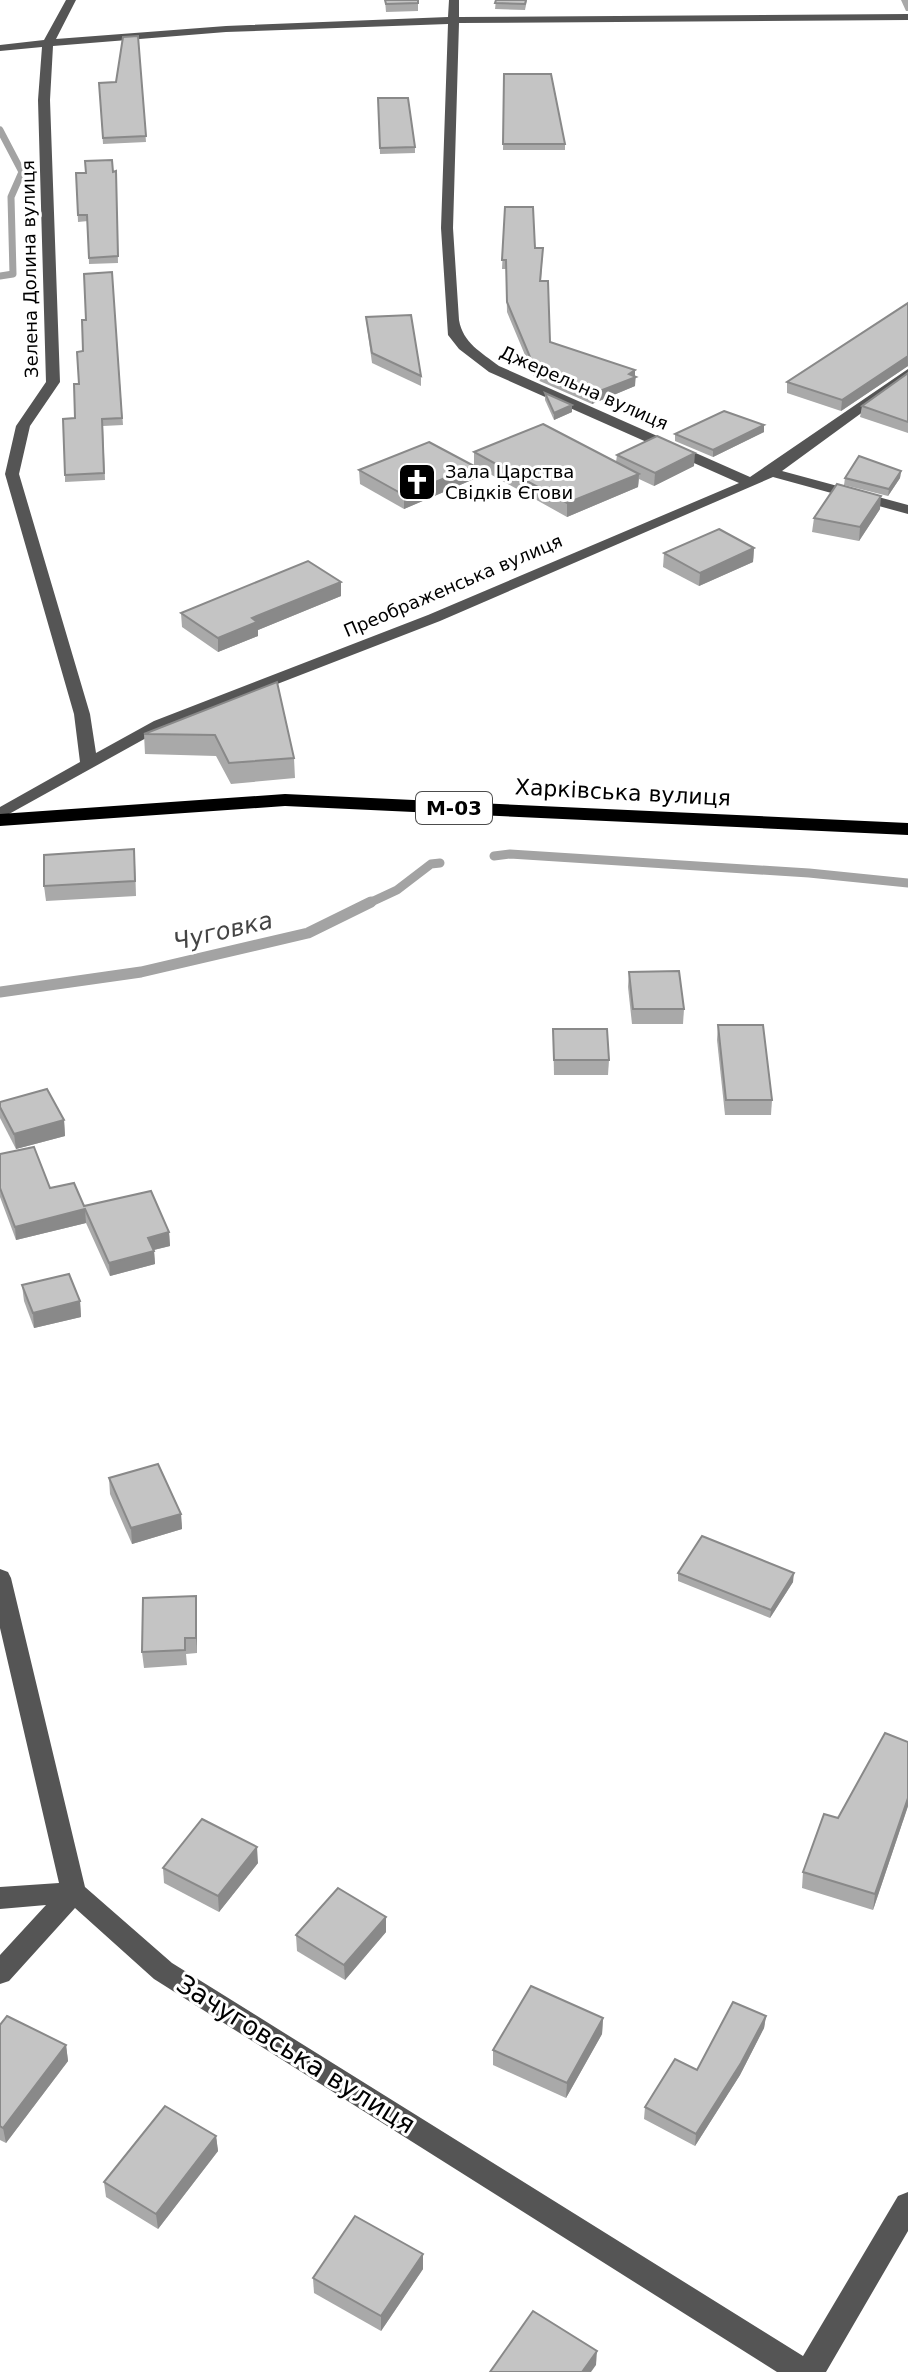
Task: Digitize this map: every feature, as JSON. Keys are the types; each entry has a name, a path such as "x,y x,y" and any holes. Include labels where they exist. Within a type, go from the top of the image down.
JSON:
{"highway":[{"name":"Харківська вулиця","path":"0,817 285,800 908,829"}],"street":[{"name":"Зелена Долина вулиця","path":"71,0 48,43 44,100 53,382 23,426 12,474 82,714 89,764"},
{"name":"Джерельна вулиця","path":"454,0 447,228 455,335 476,358 494,369 751,483"},
{"path":"0,48 153,32 453,19 908,17"},
{"name":"Преображенська вулиця","path":"0,817 160,724 434,618 751,483 771,472 908,373"},
{"path":"771,472 908,510"},
{"path":"0,1578 74,1892"},
{"path":"0,1898 74,1892"},
{"path":"0,1973 74,1892"},
{"name":"Зачуговська вулиця","path":"74,1892 163,1971 803,2372"},
{"path":"810,2372 908,2205"}],"building":[{"path":"385,0 418,0 418,3 386,4"},
{"path":"496,0 526,0 525,4 495,3"},
{"path":"138,36 146,136 103,138 99,83 116,82 123,37"},
{"path":"504,74 551,74 565,144 503,144"},
{"path":"378,98 408,98 415,147 380,148"},
{"path":"112,160 113,172 116,171 118,256 89,258 87,215 78,215 76,173 86,173 85,161"},
{"path":"505,207 533,207 535,248 543,248 540,281 548,281 550,342 635,370 629,374 636,377 592,394 535,369 507,302 506,260 502,260"},
{"path":"112,272 122,418 102,419 104,473 65,475 63,419 75,418 74,384 79,384 77,352 83,351 82,320 86,320 84,274"},
{"path":"908,303 908,356 842,400 787,382"},
{"path":"411,315 421,376 372,353 366,317"},
{"path":"908,373 908,422 862,406"},
{"path":"545,393 572,405 554,413"},
{"path":"724,411 764,425 713,450 675,434"},
{"path":"543,424 639,474 567,503 474,452"},
{"path":"657,436 695,453 655,473 617,455"},
{"path":"429,442 474,466 404,495 359,470"},
{"path":"859,456 901,471 889,489 845,478"},
{"path":"837,484 881,496 860,527 814,518"},
{"path":"719,529 754,548 700,573 664,553"},
{"path":"308,561 341,582 252,618 257,622 218,638 181,613"},
{"path":"277,682 294,758 229,763 215,735 144,734"},
{"path":"134,849 135,881 44,886 44,855"},
{"path":"679,971 684,1009 633,1009 629,972"},
{"path":"718,1025 763,1025 772,1100 726,1100"},
{"path":"553,1029 607,1029 609,1060 554,1060"},
{"path":"47,1089 64,1120 14,1134 0,1102"},
{"path":"34,1147 50,1188 74,1183 84,1206 151,1191 169,1232 148,1238 154,1251 109,1263 85,1209 15,1227 0,1188 0,1154"},
{"path":"69,1274 80,1301 33,1313 22,1285"},
{"path":"158,1464 181,1514 131,1528 109,1478"},
{"path":"702,1536 794,1573 771,1610 678,1573"},
{"path":"196,1596 196,1638 185,1638 185,1650 142,1652 143,1598"},
{"path":"885,1733 908,1742 908,1798 875,1894 803,1872 824,1814 838,1818"},
{"path":"202,1819 257,1847 218,1896 163,1868"},
{"path":"338,1888 386,1917 344,1965 296,1935"},
{"path":"531,1986 603,2018 567,2083 493,2050"},
{"path":"733,2002 766,2016 741,2063 696,2134 645,2107 675,2059 697,2070"},
{"path":"7,2016 66,2045 3,2128 0,2126 0,2025"},
{"path":"165,2106 216,2136 156,2214 104,2182"},
{"path":"355,2216 423,2254 381,2316 313,2278"},
{"path":"533,2311 597,2351 582,2372 490,2372"}],"waterway":[{"path":"0,130 22,172 11,197 13,274 0,276"},
{"name":"Чуговка","path":"494,856 510,854 809,873 908,883"},
{"name":"Чуговка","path":"367,904 397,890 431,864 440,863"},
{"name":"Чуговка","path":"0,992 141,972 308,933 371,902"}],"place":[{"name":"Зала Царства Свідків Єгови","path":"417,482"}]}
